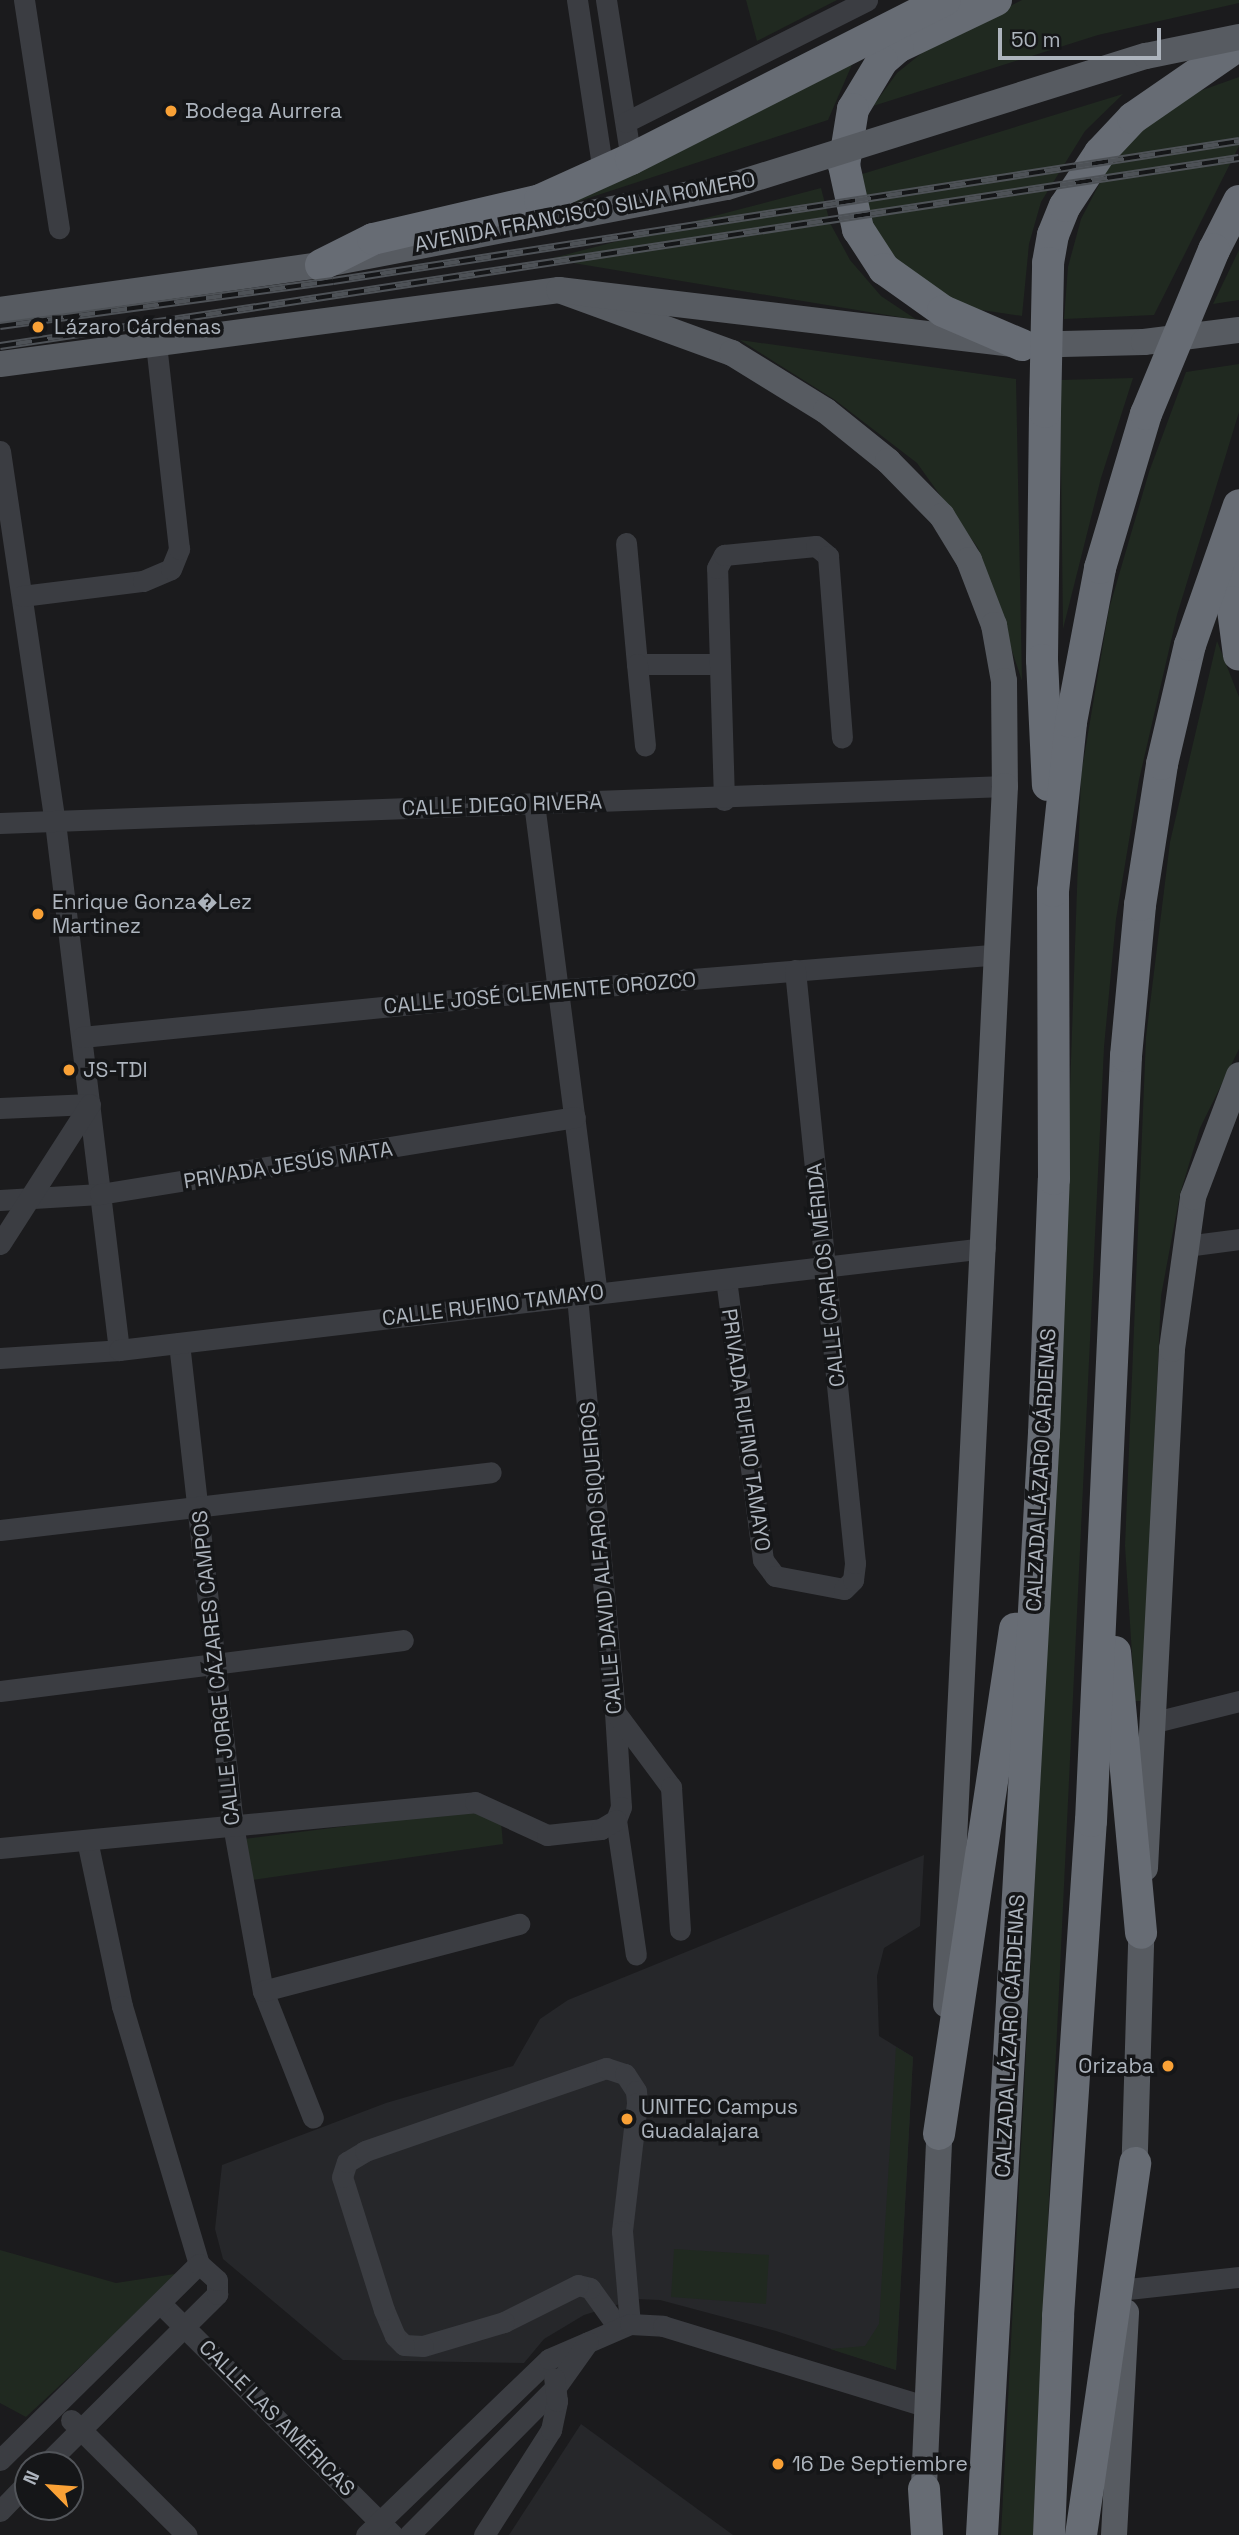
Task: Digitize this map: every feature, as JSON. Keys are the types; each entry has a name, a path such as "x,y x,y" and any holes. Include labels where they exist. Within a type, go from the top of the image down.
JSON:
{"highway":[{"path":"321,265 373,239 540,200 631,159 946,0"},
{"path":"996,0 898,47 882,61 852,109 844,165 858,229 884,269 943,311 1022,345"},
{"path":"1053,891 1042,660 1048,263 1052,235 1065,206 1100,153 1133,118 1239,46"},
{"name":"CALZADA LÁZARO CÁRDENAS","path":"982,2535 1044,1434 1054,1179 1053,891 1071,722 1100,568 1146,414 1214,250 1239,201"},
{"path":"1049,2535 1104,1534 1126,1056 1140,905 1162,764 1190,645 1239,505"},
{"path":"1239,544 1232,602 1239,655"},
{"path":"939,2134 1044,1434"},
{"path":"1104,1534 1141,1933"},
{"path":"1081,2535 1135,2163"},
{"path":"924,2489 925,2535"}],"main road":[{"name":"AVENIDA FRANCISCO SILVA ROMERO","path":"0,310 321,265 727,187 1146,56 1239,37"},
{"path":"559,290 672,328 778,379 888,461 942,516 969,560 994,625 1004,681 1005,786 985,1248 939,2134 924,2489"},
{"path":"0,364 559,290 1022,345 1144,342 1239,330"},
{"path":"1114,2535 1135,2163 1141,1933 1155,1722 1172,1349 1193,1197 1239,1075"}],"street":[{"path":"24,0 59,228"},
{"path":"603,172 577,2 606,0 631,159"},
{"path":"626,121 867,0"},
{"path":"22,596 143,581 170,569 179,549 156,344"},
{"path":"0,451 55,822 119,1350"},
{"path":"626,543 645,746"},
{"path":"724,800 717,568 720,558 729,552 819,547 828,556 842,737"},
{"path":"637,664 719,664"},
{"name":"CALLE DIEGO RIVERA","path":"0,823 534,803 724,800 1005,786"},
{"name":"CALLE DAVID ALFARO SIQUEIROS","path":"534,803 555,990 575,1117 621,1807 616,1820 636,1955"},
{"name":"CALLE JOSÉ CLEMENTE OROZCO","path":"82,1037 555,990 998,954"},
{"name":"CALLE CARLOS MÉRIDA","path":"775,1576 841,1590 853,1580 795,970"},
{"path":"0,1108 90,1104"},
{"path":"0,1244 27,1197 90,1104"},
{"name":"PRIVADA JESÚS MATA","path":"0,1200 100,1194 575,1117"},
{"path":"1186,1246 1239,1239"},
{"name":"CALLE RUFINO TAMAYO","path":"0,1358 119,1350 985,1248"},
{"name":"PRIVADA RUFINO TAMAYO","path":"726,1279 763,1560 775,1576"},
{"name":"CALLE JORGE CÁZARES CAMPOS","path":"179,1343 233,1825 263,1991 313,2118"},
{"path":"0,1530 491,1472"},
{"path":"0,1691 403,1640"},
{"path":"1155,1722 1239,1701"},
{"path":"615,1713 671,1787 680,1930"},
{"path":"0,1848 475,1802 547,1835 601,1829 616,1820"},
{"path":"58,2451 186,2326 219,2289 217,2280 199,2264 122,2006 87,1840"},
{"path":"263,1991 519,1924"},
{"path":"606,2068 625,2074 636,2091 622,2231 624,2326 590,2288 578,2285 504,2322 423,2346 404,2345 395,2336 384,2309 342,2177 346,2162 365,2151 606,2068"},
{"path":"0,2460 57,2407 199,2264"},
{"path":"1128,2289 1239,2277"},
{"name":"CALLE LAS AMÉRICAS","path":"160,2303 186,2326 379,2530"},
{"path":"379,2530 548,2359 624,2326 663,2326 928,2407"},
{"path":"409,2535 556,2387 589,2340"},
{"path":"484,2535 545,2444 556,2416 556,2387 548,2359"},
{"path":"57,2407 187,2535"},
{"path":"0,2511 14,2496"}],"shaded area":[{"path":"746,0 837,0 757,41"},
{"path":"1022,0 1239,0 1239,3 1098,35 873,106 897,73 928,48"},
{"path":"854,60 828,120 552,210"},
{"path":"1239,77 1239,146 1154,315 1064,319 1068,267 1081,219 1106,171 1141,130 1197,92"},
{"path":"1123,94 1085,131 1041,202 1029,244 1022,316 975,309 930,290 900,267 872,228 859,175"},
{"path":"821,188 830,223 850,260 881,296 917,320 549,259"},
{"path":"1239,250 1239,300 1213,304"},
{"path":"740,340 1016,379 1022,681 978,548 917,463 835,400"},
{"path":"1239,364 1239,412 1177,615 1139,780 1116,919 1104,1047 1033,2535 1001,2535 1058,1431 1081,775 1109,609 1149,472 1186,372"},
{"path":"1133,378 1101,478 1063,629 1060,380"},
{"path":"1217,641 1239,697 1239,1049 1200,1128 1180,1194 1161,1296 1143,1701 1135,1701 1125,1546 1146,1037 1170,842"},
{"path":"474,1810 501,1822 503,1844 253,1880 244,1839"},
{"name":"UNITEC Campus Guadalajara","path":"924,1855 920,1926 884,1948 877,1976 879,2036 913,2057 896,2370 776,2331 660,2300 636,2299 584,2315 544,2339 524,2363 343,2360 223,2259 215,2229 222,2165 386,2103 513,2066 540,2019 568,2000"},
{"path":"896,2047 913,2057 896,2370 830,2349 865,2346 879,2324"},
{"path":"674,2249 769,2255 766,2304 671,2297"},
{"path":"0,2250 116,2283 181,2273 26,2417 0,2403"},
{"path":"581,2424 733,2535 509,2535"}],"railway":[{"path":"0,326 333,281 1239,141"},
{"path":"0,346 1239,158"}],"place":[{"name":"Bodega Aurrera","path":"171,111"},
{"name":"Lázaro Cárdenas","path":"38,327"},
{"name":"Enrique Gonza�Lez Martinez","path":"38,914"},
{"name":"JS-TDI","path":"69,1070"},
{"name":"Orizaba","path":"1168,2066"},
{"name":"UNITEC Campus Guadalajara","path":"627,2119"},
{"name":"16 De Septiembre","path":"778,2464"}]}
